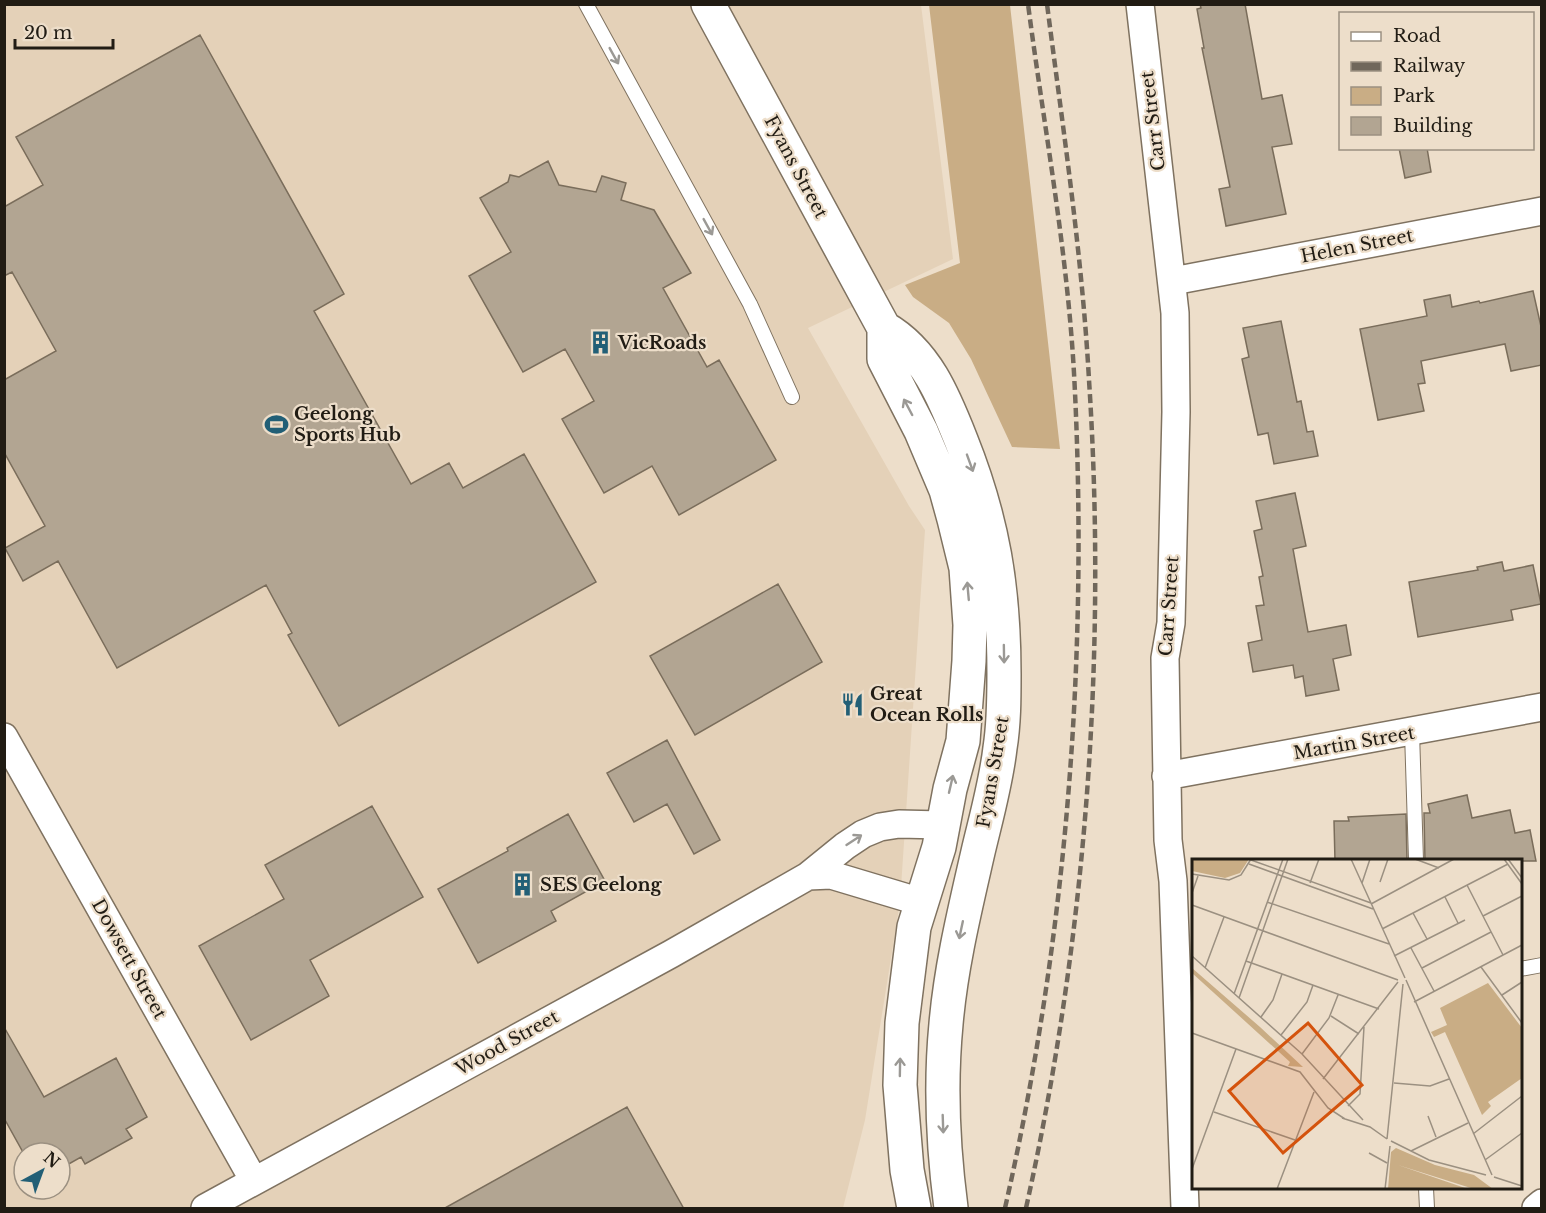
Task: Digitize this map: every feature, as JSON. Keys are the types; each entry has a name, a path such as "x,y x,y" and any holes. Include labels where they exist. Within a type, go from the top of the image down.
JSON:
{"main road":[{"name":"Fyans Street","path":"708,4 884,328 884,359 921,431 946,490 967,576 970,625 963,741 951,783 939,847 921,902 910,951 901,1049 900,1085 907,1170 914,1209"},
{"name":"Fyans Street","path":"884,328 896,335 918,355 946,404 970,463 983,502 998,573 1003,622 1004,716 1000,749 948,1001 943,1059 944,1137 951,1209"},
{"path":"942,825 978,852"},
{"path":"921,902 968,896"}],"street":[{"name":"Carr Street","path":"1140,4 1173,281 1177,351 1171,623 1166,658 1166,776 1168,840 1173,881 1185,1209"},
{"name":"Helen Street","path":"1173,281 1542,211"},
{"name":"Martin Street","path":"1166,776 1542,707"},
{"name":"Dowsett Street","path":"4,737 254,1181"},
{"name":"Wood Street","path":"205,1209 671,954 808,876 863,834 880,827 913,824 942,825"},
{"path":"808,876 831,875 921,902"},
{"path":"1536,1209 1542,1203"}],"lane":[{"path":"586,4 750,304 792,397"},
{"path":"1412,732 1416,859"},
{"path":"1522,969 1542,965"},
{"path":"1426,1189 1427,1209"}],"shaded area":[{"path":"5,5 921,5 953,259 808,328 909,506 925,530 900,902 865,1120 843,1208 5,1208"}],"green space":[{"path":"929,5 1010,5 1060,449 1012,447 971,359 949,323 913,297 905,285 960,263"}],"building":[{"path":"1200,4 1245,4 1262,99 1282,95 1292,144 1272,147 1286,214 1226,226 1219,189 1230,187 1202,48 1204,48 1197,9 1201,8"},
{"path":"200,35 344,294 314,311 411,484 449,463 463,488 524,454 596,582 339,726 288,635 292,633 266,585 117,668 58,561 23,581 5,548 45,526 4,452 4,380 56,351 12,272 4,276 4,207 43,185 16,137"},
{"path":"1399,150 1427,150 1431,172 1405,178"},
{"name":"VicRoads","path":"548,161 559,185 596,192 602,176 626,183 621,200 654,210 691,273 663,288 707,367 719,360 776,460 679,515 652,466 604,493 562,419 594,401 565,349 523,372 469,276 511,252 480,198 508,182 510,175 519,177"},
{"path":"1533,291 1542,331 1542,365 1511,371 1505,344 1421,361 1425,383 1418,384 1424,411 1378,420 1360,329 1427,316 1424,300 1450,295 1452,307"},
{"path":"1281,321 1297,402 1301,401 1307,432 1313,431 1318,456 1274,464 1268,433 1258,435 1242,359 1249,357 1243,328"},
{"path":"1295,493 1306,546 1293,549 1308,632 1346,625 1351,655 1333,659 1339,690 1306,696 1303,676 1295,678 1293,665 1253,672 1248,643 1262,640 1256,606 1264,605 1259,577 1263,576 1254,531 1262,529 1256,501"},
{"path":"1502,562 1504,571 1533,565 1541,604 1511,610 1513,620 1418,637 1409,582 1478,570 1477,567"},
{"path":"778,584 822,662 695,735 650,656"},
{"path":"667,740 720,840 694,854 667,804 634,822 607,773"},
{"path":"1467,795 1472,818 1510,810 1515,833 1530,830 1536,861 1425,859 1424,813 1430,813 1428,804"},
{"path":"372,806 423,897 310,960 329,996 251,1040 199,946 284,899 265,865"},
{"name":"SES Geelong","path":"568,814 605,881 551,911 556,921 478,963 438,889 508,851 507,848"},
{"path":"1406,814 1407,859 1335,859 1334,821 1349,821 1348,817"},
{"path":"4,1027 44,1097 116,1058 147,1117 126,1129 132,1138 85,1164 81,1157 72,1162 72,1141 17,1141 4,1118"},
{"path":"627,1107 684,1209 443,1209"}],"railway":[{"path":"1005,1208 1044,1002 1058,898 1075,688 1078,583 1078,478 1071,327 1061,234 1028,4"},
{"path":"1026,1208 1047,1106 1064,1004 1077,900 1087,796 1093,692 1095,588 1094,484 1086,333 1047,4"}],"place":[{"name":"VicRoads","path":"600,343"},
{"name":"Geelong Sports Hub","path":"276,424"},
{"name":"Great Ocean Rolls","path":"852,704"},
{"name":"SES Geelong","path":"522,885"}]}
